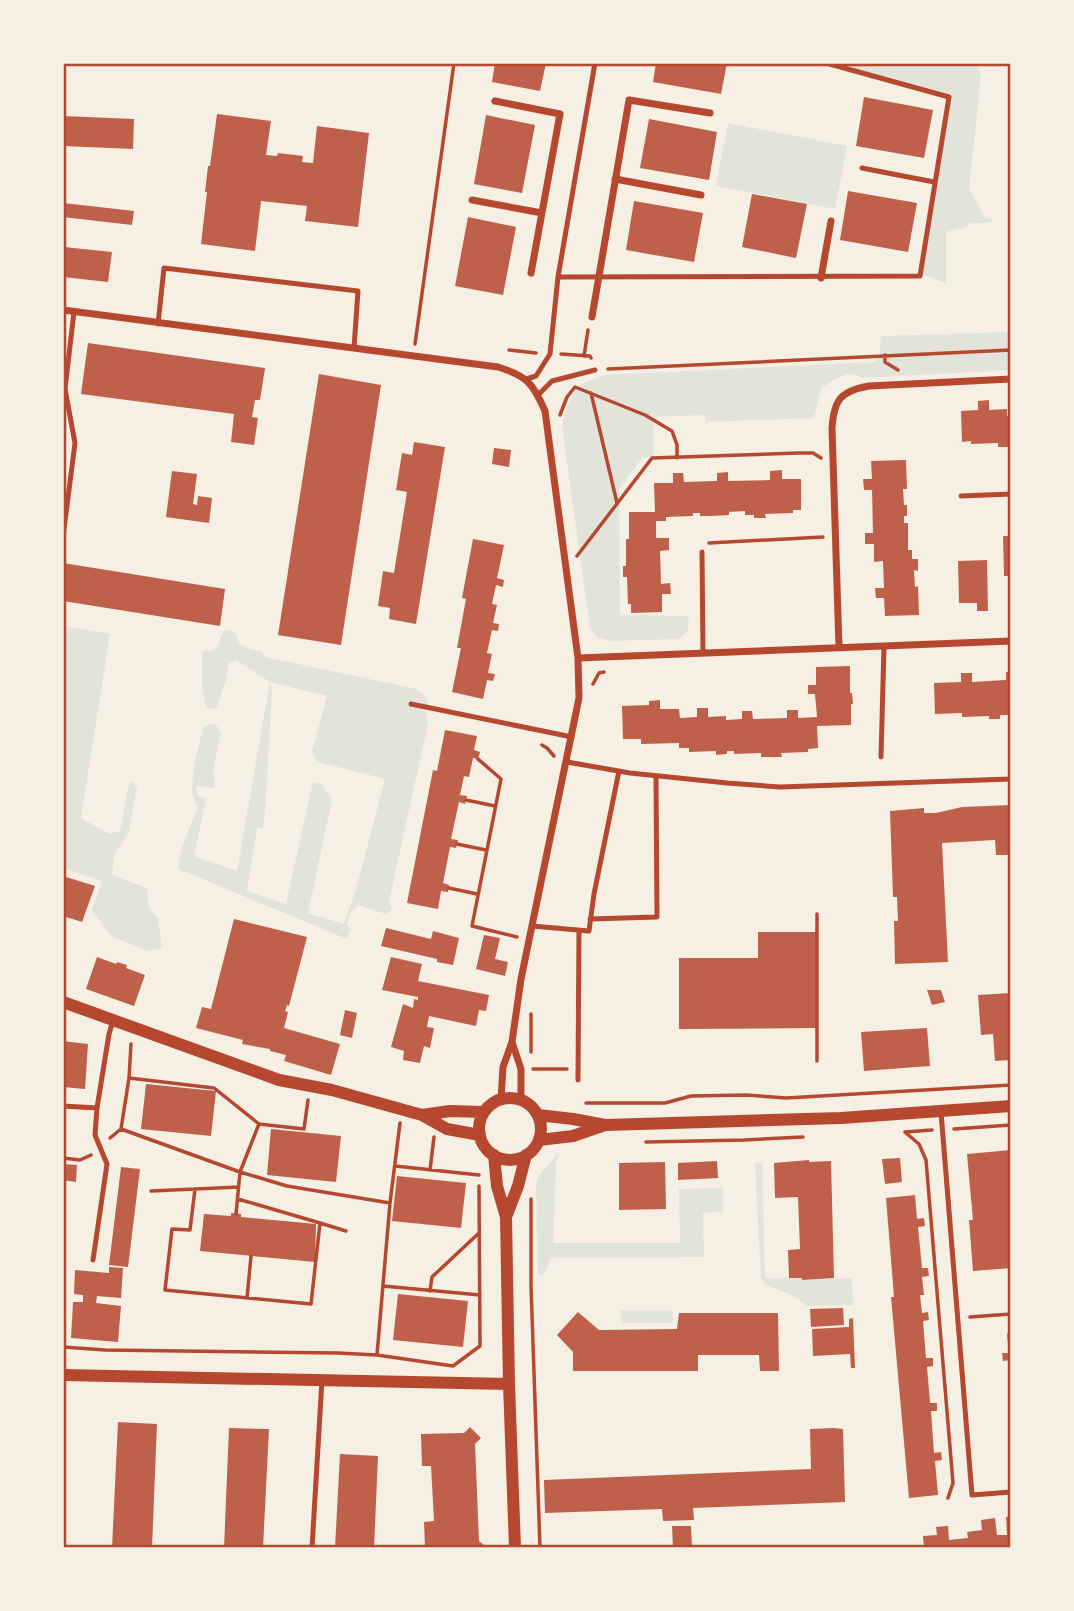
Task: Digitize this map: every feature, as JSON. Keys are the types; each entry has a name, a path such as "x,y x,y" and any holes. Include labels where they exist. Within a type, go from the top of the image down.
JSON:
{"street":[{"path":"592,317 629,100 710,113"},
{"path":"495,101 560,114 531,273"},
{"path":"615,179 701,195"},
{"path":"472,200 542,213"},
{"path":"821,278 831,221"},
{"path":"63,310 498,367 517,373 528,381 538,395 545,411 578,658 579,698 521,979 512,1042 503,1068 501,1099"},
{"path":"839,647 832,428 833,412 840,398 851,389 869,386 1011,379"},
{"path":"578,658 1011,641"},
{"path":"63,1002 279,1080 332,1090 422,1115 447,1129 480,1135"},
{"path":"512,1042 521,1069 521,1100"},
{"path":"501,1099 521,1100 538,1115 541,1132 539,1140 526,1155 510,1160 494,1156 486,1149 480,1135 479,1124 483,1112 501,1099"},
{"path":"538,1115 605,1125 834,1119 1011,1106"},
{"path":"422,1115 450,1111 483,1112"},
{"path":"539,1140 573,1136 605,1125"},
{"path":"506,1217 519,1186 526,1155"},
{"path":"494,1156 497,1186 506,1217 515,1548"},
{"path":"63,1375 509,1384"}],"lane":[{"path":"528,381 536,376 550,354 558,277 595,63"},
{"path":"558,277 920,276 949,97 826,63"},
{"path":"862,168 934,182"},
{"path":"158,324 163,268 358,291 354,348"},
{"path":"63,537 75,443 65,389 74,312"},
{"path":"538,395 552,381 594,370"},
{"path":"961,496 1011,494"},
{"path":"702,552 703,653"},
{"path":"881,757 884,646"},
{"path":"411,704 572,737"},
{"path":"567,762 656,776 780,787 1011,779"},
{"path":"532,926 589,931 619,771"},
{"path":"590,919 657,917 656,776"},
{"path":"578,1080 579,930"},
{"path":"93,1260 107,1164 101,1144 95,1135 97,1108 113,1021"},
{"path":"63,1106 97,1108"},
{"path":"941,1112 972,1495 1011,1492"},
{"path":"312,1548 323,1380"}],"path":[{"path":"414,356 454,63"},
{"path":"584,356 588,330"},
{"path":"594,370 1011,350"},
{"path":"560,418 564,403 575,387 645,415 672,432 677,445 677,458"},
{"path":"591,393 617,504"},
{"path":"575,545 576,558 652,458 813,453 822,459"},
{"path":"702,544 825,537"},
{"path":"592,689 599,673 606,671"},
{"path":"530,743 546,746 555,761"},
{"path":"478,759 501,779 472,926 519,938"},
{"path":"466,800 495,806"},
{"path":"457,844 487,851"},
{"path":"449,888 478,894"},
{"path":"817,914 817,1061"},
{"path":"531,1013 531,1055"},
{"path":"63,1158 80,1160 121,1129 129,1078 131,1042"},
{"path":"521,1069 530,1079 531,1069 578,1069"},
{"path":"129,1078 214,1088 259,1124 304,1129 308,1093"},
{"path":"573,1119 571,1107 584,1104 665,1103 691,1096 746,1094 786,1098 1011,1085"},
{"path":"377,1355 400,1122"},
{"path":"236,1214 240,1172 259,1124"},
{"path":"121,1129 286,1186 390,1203"},
{"path":"904,1132 919,1144 926,1160 953,1483 948,1498"},
{"path":"430,1170 434,1135"},
{"path":"63,1347 338,1353 377,1355 453,1366 480,1346 479,1175 395,1166"},
{"path":"479,1186 497,1186"},
{"path":"519,1186 531,1186 531,1285 540,1548"},
{"path":"151,1191 239,1187"},
{"path":"195,1189 190,1230 172,1229 165,1290 311,1304 320,1223"},
{"path":"237,1199 346,1231"},
{"path":"430,1291 432,1278 479,1233"},
{"path":"247,1298 251,1256"},
{"path":"383,1286 480,1296"},
{"path":"958,1318 1011,1314"}],"shaded area":[{"path":"826,63 975,63 981,74 969,189 985,217 995,221 971,223 964,228 946,232 946,283 920,276 949,97"},
{"path":"728,123 847,146 835,209 716,186"},
{"path":"1011,332 1011,370 863,378 847,375 821,388 814,418 706,422 705,415 653,417 654,457 643,457 619,489 620,615 688,616 688,629 678,639 611,641 597,637 590,629 562,426 569,403 583,384 606,375 874,362 879,355 881,336"},
{"path":"63,626 110,634 81,818 109,834 120,831 128,787 132,781 137,786 129,833 114,854 112,875 147,888 149,907 158,919 162,949 146,951 111,936 92,910 102,881 66,869 63,860"},
{"path":"226,629 236,633 241,645 261,651 265,657 416,689 424,695 429,704 430,708 424,707 428,724 389,901 392,910 386,914 358,905 349,914 347,924 351,929 347,939 178,869 183,845 198,807 194,800 192,780 203,728 209,724 216,725 221,732 213,771 214,788 196,786 198,796 206,799 194,856 237,871 270,682 236,660 229,663 216,709 206,708 202,687 202,651 214,650","holes":["270,682 327,696 312,752 318,762 385,779 344,924 308,913 332,800 322,784 313,782 286,904 247,891 257,828 263,828 265,812 272,692"]},
{"path":"560,1151 556,1163 553,1243 680,1243 679,1189 723,1188 723,1212 703,1213 704,1257 551,1258 544,1275 538,1275 536,1185 538,1177"},
{"path":"755,1163 762,1163 766,1278 852,1278 853,1305 807,1306 796,1297 765,1284 761,1278"},
{"path":"621,1310 673,1310 673,1323 621,1323"}],"building":[{"path":"495,63 546,63 540,91 492,82"},
{"path":"656,63 727,63 721,94 653,82"},
{"path":"864,97 933,110 924,158 856,146"},
{"path":"217,114 271,121 266,155 277,156 278,153 303,156 302,162 313,163 317,126 369,133 358,227 305,221 307,206 261,201 255,251 201,244 208,166"},
{"path":"486,115 535,125 522,193 474,184"},
{"path":"63,116 134,119 133,149 63,146"},
{"path":"649,119 717,132 709,180 640,168"},
{"path":"848,191 917,203 908,252 840,240"},
{"path":"752,194 807,204 796,258 742,247"},
{"path":"634,201 703,213 694,262 626,250"},
{"path":"63,203 134,211 132,225 63,217"},
{"path":"468,217 516,227 503,295 455,286"},
{"path":"64,247 112,252 108,282 63,277"},
{"path":"88,343 265,368 260,400 255,400 252,417 258,418 254,445 231,442 234,414 81,394"},
{"path":"319,374 381,385 341,645 278,635"},
{"path":"989,400 989,410 1007,409 1007,416 1011,416 1011,447 998,447 998,443 962,442 961,411 978,410 978,401"},
{"path":"414,442 445,447 416,624 389,619 390,608 378,606 383,571 394,573 407,492 396,490 402,453 412,455"},
{"path":"494,448 511,450 509,467 492,464"},
{"path":"906,460 907,489 903,489 907,516 904,516 904,523 908,523 908,550 912,550 912,559 918,559 918,571 914,570 915,587 918,586 919,615 885,616 884,598 876,598 875,588 884,588 883,561 874,562 874,544 865,544 865,533 873,533 872,490 864,490 863,479 872,479 871,461"},
{"path":"782,470 782,479 801,479 801,510 765,514 766,518 745,515 745,511 711,516 693,513 693,516 666,517 666,521 656,521 656,538 669,538 669,550 660,551 661,584 670,583 671,594 662,594 662,612 631,613 627,577 623,577 623,566 626,566 626,539 629,539 629,512 655,512 654,483 673,483 673,473 683,473 684,482 717,481 717,473 728,472 728,481 770,480 770,471"},
{"path":"172,471 197,474 193,504 197,505 198,496 212,498 209,523 166,517"},
{"path":"1003,536 1011,536 1011,576 1004,576"},
{"path":"473,539 504,545 497,578 504,580 503,587 496,585 492,604 497,605 493,623 499,624 498,631 492,630 487,653 492,654 488,673 495,674 493,681 487,680 483,699 452,692 461,648 457,648 466,599 462,598"},
{"path":"987,560 988,611 977,611 977,603 959,603 958,561"},
{"path":"63,563 225,589 220,626 63,601"},
{"path":"850,666 850,693 853,704 851,725 817,726 818,748 808,749 808,752 781,753 782,757 761,757 761,753 734,754 734,751 716,755 716,751 689,752 689,748 679,748 679,743 641,744 641,739 623,739 622,706 649,705 649,701 660,700 660,709 679,709 680,718 697,717 697,708 708,708 708,717 726,716 726,720 742,719 742,711 752,711 753,719 787,718 787,710 798,710 798,718 817,717 815,694 808,694 808,685 816,685 816,667"},
{"path":"1006,672 1011,672 1011,715 989,719 989,716 962,717 962,713 935,714 934,683 961,682 961,673 972,673 972,682 1006,680"},
{"path":"445,730 477,736 474,750 480,752 478,759 473,758 469,777 464,776 460,795 467,796 465,804 459,802 451,839 458,840 456,848 450,847 443,883 449,885 448,892 441,891 438,909 407,903 433,770 437,771"},
{"path":"1011,805 1011,855 996,855 995,840 942,843 948,962 895,964 894,921 898,921 897,897 893,897 890,811 924,808 924,813 936,813 962,807"},
{"path":"63,876 95,886 82,922 63,916"},
{"path":"234,919 307,937 289,1006 287,1005 285,1011 288,1012 284,1028 340,1044 331,1075 284,1061 286,1055 270,1049 242,1044 243,1040 196,1028 202,1007 211,1009"},
{"path":"386,928 431,939 433,931 459,938 453,965 381,946"},
{"path":"758,932 816,932 817,1028 679,1029 679,958 758,958"},
{"path":"484,935 500,938 495,959 508,962 505,976 476,969"},
{"path":"97,957 127,965 126,968 145,975 134,1006 86,989"},
{"path":"391,957 422,964 418,981 489,995 486,1011 479,1010 476,1026 429,1016 427,1027 434,1028 430,1048 424,1046 420,1063 403,1060 404,1051 391,1047 403,1004 413,1008 414,999 418,1000 418,997 382,990"},
{"path":"927,990 941,990 945,1002 932,1005"},
{"path":"1011,993 1011,1060 995,1061 993,1034 981,1035 978,995"},
{"path":"345,1010 357,1013 352,1038 340,1035"},
{"path":"927,1028 930,1066 864,1071 861,1032"},
{"path":"63,1041 88,1044 85,1089 63,1087"},
{"path":"146,1084 216,1091 211,1136 141,1129"},
{"path":"271,1129 341,1136 336,1182 267,1175"},
{"path":"1011,1150 1011,1268 973,1271 969,1220 973,1220 967,1154"},
{"path":"900,1158 902,1182 885,1184 882,1159"},
{"path":"717,1161 718,1178 678,1180 678,1163"},
{"path":"831,1161 834,1278 789,1278 788,1250 800,1249 798,1197 775,1198 774,1163"},
{"path":"665,1162 666,1209 619,1210 619,1163"},
{"path":"63,1164 77,1165 76,1182 63,1180"},
{"path":"121,1167 140,1169 128,1267 109,1265"},
{"path":"397,1176 466,1183 461,1228 392,1221"},
{"path":"915,1195 917,1219 924,1218 925,1226 918,1227 922,1268 928,1268 929,1276 922,1277 924,1295 920,1295 922,1313 928,1312 929,1320 923,1321 926,1358 933,1358 933,1366 927,1367 930,1403 937,1403 937,1411 931,1411 934,1453 941,1452 942,1460 935,1461 938,1495 909,1498 891,1297 894,1297 886,1198"},
{"path":"231,1213 241,1214 241,1217 316,1224 315,1262 200,1251 204,1214 231,1216"},
{"path":"109,1267 123,1268 121,1298 97,1296 96,1303 121,1306 118,1342 71,1338 73,1302 83,1302 83,1295 74,1294 75,1270 109,1273"},
{"path":"398,1294 468,1301 463,1347 393,1340"},
{"path":"843,1308 844,1325 811,1327 810,1309"},
{"path":"578,1312 599,1330 677,1329 679,1313 778,1313 779,1371 760,1371 759,1355 698,1355 698,1371 573,1371 573,1352 557,1335"},
{"path":"853,1318 855,1368 851,1368 850,1354 813,1356 812,1329 849,1327 849,1319"},
{"path":"1011,1333 1011,1360 1003,1361 1002,1353 1009,1353 1007,1334"},
{"path":"118,1422 157,1424 152,1548 112,1548"},
{"path":"470,1427 481,1438 475,1444 479,1541 485,1546 425,1548 424,1522 434,1521 431,1466 422,1466 421,1434 464,1433"},
{"path":"229,1428 269,1429 263,1548 224,1548"},
{"path":"810,1429 843,1429 845,1502 693,1508 694,1520 663,1521 662,1509 545,1513 544,1480 811,1469"},
{"path":"340,1454 378,1456 374,1548 335,1548"},
{"path":"1006,1517 1011,1517 1011,1548 924,1548 923,1536 937,1535 936,1527 948,1526 949,1540 968,1538 967,1532 982,1530 981,1520 995,1518 997,1535 1007,1535"},
{"path":"672,1526 691,1526 692,1548 673,1548"}]}
